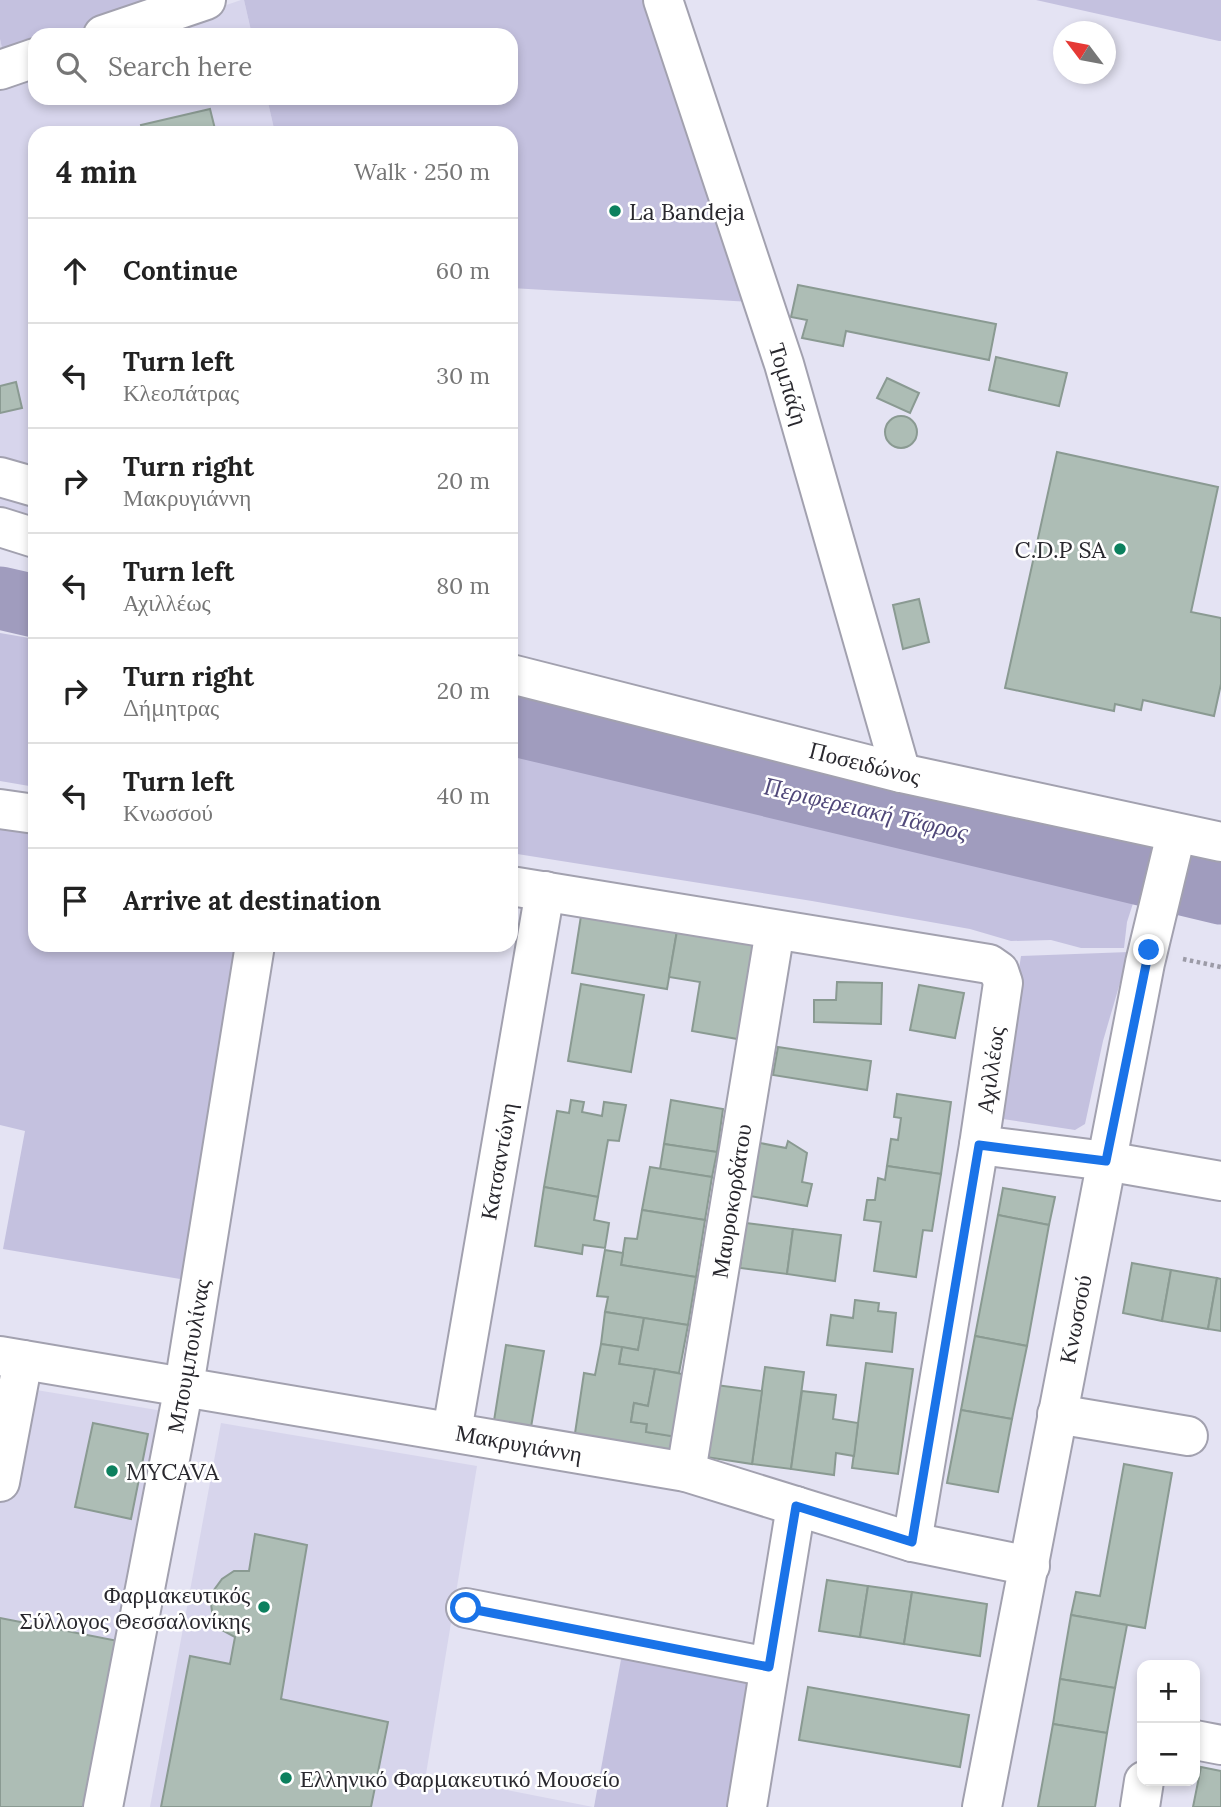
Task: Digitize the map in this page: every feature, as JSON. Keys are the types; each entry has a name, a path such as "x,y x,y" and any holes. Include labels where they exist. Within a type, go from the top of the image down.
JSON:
{"street":[{"path":"124,28 206,0"},
{"name":"Τομπάζη","path":"663,0 784,364 901,773"},
{"path":"0,70 28,60"},
{"path":"0,477 28,485"},
{"path":"0,527 28,536"},
{"name":"Ποσειδώνος","path":"518,676 1174,842 1221,842"},
{"path":"0,809 28,813"},
{"name":"Κνωσσού","path":"982,1807 1145,963 1174,842"},
{"path":"528,888 775,930"},
{"name":"Κατσαντώνη","path":"452,1431 528,888"},
{"name":"Αχιλλέως","path":"775,930 989,964 999,971 1003,983 979,1145 912,1542"},
{"name":"Μαυροκορδάτου","path":"686,1472 775,930"},
{"name":"Μπουμπουλίνας","path":"103,1807 184,1385 254,952"},
{"path":"979,1145 1106,1161 1221,1181"},
{"path":"0,1430 12,1358"},
{"path":"0,1482 12,1358"},
{"name":"Μακρυγιάννη","path":"12,1358 686,1472 912,1542 1030,1566"},
{"path":"1056,1413 1188,1436"},
{"path":"747,1807 796,1506"},
{"path":"466,1608 769,1667"},
{"path":"1200,1741 1221,1745"},
{"path":"1140,1807 1143,1786"}],"shaded area":[{"path":"0,0 163,0 85,28 28,28 28,48 4,57 0,39"},
{"path":"244,0 250,28 159,28"},
{"name":"La Bandeja","path":"244,0 644,0 751,302 518,288 518,126 273,126 269,105 518,105 518,28 250,28"},
{"path":"1036,0 1221,0 1221,41 1219,41"},
{"path":"0,39 4,57 28,68 28,105 269,105 273,126 28,126 28,516 0,508"},
{"path":"0,633 28,638 28,786 0,781"},
{"path":"518,755 680,788 1136,894 1127,922 1124,948 1081,948 1051,940 1011,941 970,929 518,854"},
{"path":"0,826 28,831 28,952 242,952 186,1280 3,1249 25,1131 0,1125"},
{"path":"1129,952 1103,1041 1085,1124 1075,1130 996,1118 1021,956"},
{"path":"0,1384 163,1411 92,1807 0,1807"},
{"path":"221,1423 477,1466 426,1774 593,1807 150,1807"},
{"path":"622,1654 754,1678 729,1807 594,1807"}],"building":[{"path":"210,109 214,126 141,126"},
{"path":"798,285 996,324 989,360 846,331 843,346 802,338 807,320 791,317"},
{"path":"996,357 1067,373 1059,406 989,390"},
{"path":"887,378 919,393 910,413 877,398"},
{"path":"16,382 22,408 0,413 0,386"},
{"path":"901,416 912,421 917,432 912,443 901,448 890,443 885,432 890,421"},
{"name":"C.D.P SA","path":"1057,452 1218,487 1191,612 1221,618 1221,684 1214,716 1143,700 1141,710 1115,704 1114,711 1005,688"},
{"path":"919,599 929,642 903,649 893,605"},
{"path":"581,916 677,931 667,989 572,973"},
{"path":"677,931 759,945 743,1040 692,1031 700,982 669,977"},
{"path":"837,982 882,983 881,1024 814,1022 814,1000 836,1000"},
{"path":"581,984 644,995 631,1072 568,1061"},
{"path":"919,985 964,993 955,1038 910,1030"},
{"path":"778,1047 871,1061 867,1090 773,1075"},
{"path":"897,1094 951,1102 941,1174 887,1166 891,1139 898,1140 901,1118 894,1117"},
{"path":"571,1100 584,1102 582,1112 602,1116 604,1102 626,1105 619,1141 608,1140 598,1197 544,1187 557,1111 569,1113"},
{"path":"671,1100 723,1109 717,1152 664,1144"},
{"path":"788,1141 807,1153 802,1182 812,1184 807,1206 750,1196 760,1143 786,1148"},
{"path":"664,1144 717,1152 712,1177 660,1169"},
{"path":"887,1166 941,1174 932,1231 923,1230 916,1277 874,1271 881,1222 864,1220 867,1200 875,1200 878,1178 885,1180"},
{"path":"650,1167 712,1177 705,1220 642,1210"},
{"path":"544,1187 598,1197 594,1220 609,1223 605,1248 583,1245 582,1254 535,1246"},
{"path":"1003,1188 1055,1197 1049,1225 998,1215"},
{"path":"642,1210 705,1220 696,1277 621,1265 625,1238 637,1239"},
{"path":"998,1215 1049,1225 1027,1346 975,1336"},
{"path":"746,1223 793,1229 787,1274 740,1268"},
{"path":"793,1229 841,1235 835,1281 787,1274"},
{"path":"605,1250 623,1253 621,1265 696,1277 688,1325 605,1312 608,1297 597,1296"},
{"path":"1132,1263 1171,1270 1162,1321 1123,1313"},
{"path":"1171,1270 1217,1278 1208,1329 1162,1321"},
{"path":"1217,1278 1221,1279 1221,1331 1208,1329"},
{"path":"855,1300 879,1303 878,1311 896,1313 892,1352 827,1345 831,1315 853,1318"},
{"path":"605,1312 644,1318 638,1350 601,1344"},
{"path":"644,1318 688,1325 679,1373 619,1364 622,1347 638,1350"},
{"path":"975,1336 1027,1346 1012,1419 961,1410"},
{"path":"601,1344 622,1347 619,1364 655,1369 648,1406 634,1403 631,1422 647,1424 646,1432 680,1437 677,1457 574,1440 584,1373 595,1375"},
{"path":"506,1345 544,1351 530,1433 493,1427"},
{"path":"866,1363 913,1369 898,1474 852,1468"},
{"path":"765,1367 804,1372 791,1469 752,1464"},
{"path":"655,1369 693,1376 683,1438 646,1432 647,1424 631,1422 634,1403 648,1406"},
{"path":"716,1385 762,1391 752,1464 706,1457"},
{"path":"802,1391 836,1395 833,1419 858,1423 854,1456 836,1453 834,1475 791,1469"},
{"path":"961,1410 1012,1419 998,1492 947,1483"},
{"name":"MYCAVA","path":"93,1423 148,1434 131,1519 75,1507"},
{"path":"1124,1464 1172,1473 1145,1628 1071,1615 1076,1592 1100,1596"},
{"path":"255,1534 307,1545 281,1699 388,1722 371,1807 161,1807 190,1656 230,1664 235,1637 220,1629 213,1619 211,1604 214,1590 222,1579 234,1571 249,1571"},
{"path":"827,1580 868,1586 860,1637 819,1631"},
{"path":"868,1586 912,1592 904,1644 860,1637"},
{"path":"912,1592 987,1604 980,1656 904,1644"},
{"path":"1071,1615 1127,1625 1115,1688 1060,1679"},
{"path":"0,1618 118,1641 87,1807 0,1807"},
{"path":"1060,1679 1115,1688 1107,1733 1053,1724"},
{"path":"808,1687 969,1715 960,1767 799,1740"},
{"path":"1053,1724 1107,1733 1095,1807 1038,1807"},
{"path":"1201,1767 1221,1771 1221,1807 1193,1807 1197,1786 1200,1786"}],"waterway":[{"name":"Περιφερειακή Τάφρος","path":"0,598 28,604"},
{"name":"Περιφερειακή Τάφρος","path":"518,726 1221,893"}],"place":[{"name":"La Bandeja","path":"615,211"},
{"name":"C.D.P SA","path":"1120,549"},
{"name":"MYCAVA","path":"112,1471"},
{"name":"Φαρμακευτικός Σύλλογος Θεσσαλονίκης","path":"264,1607"},
{"name":"Ελληνικό Φαρμακευτικό Μουσείο","path":"286,1778"}],"route":[{"path":"466,1608 769,1667 796,1506 912,1542 979,1145 1106,1161 1149,950"}]}
